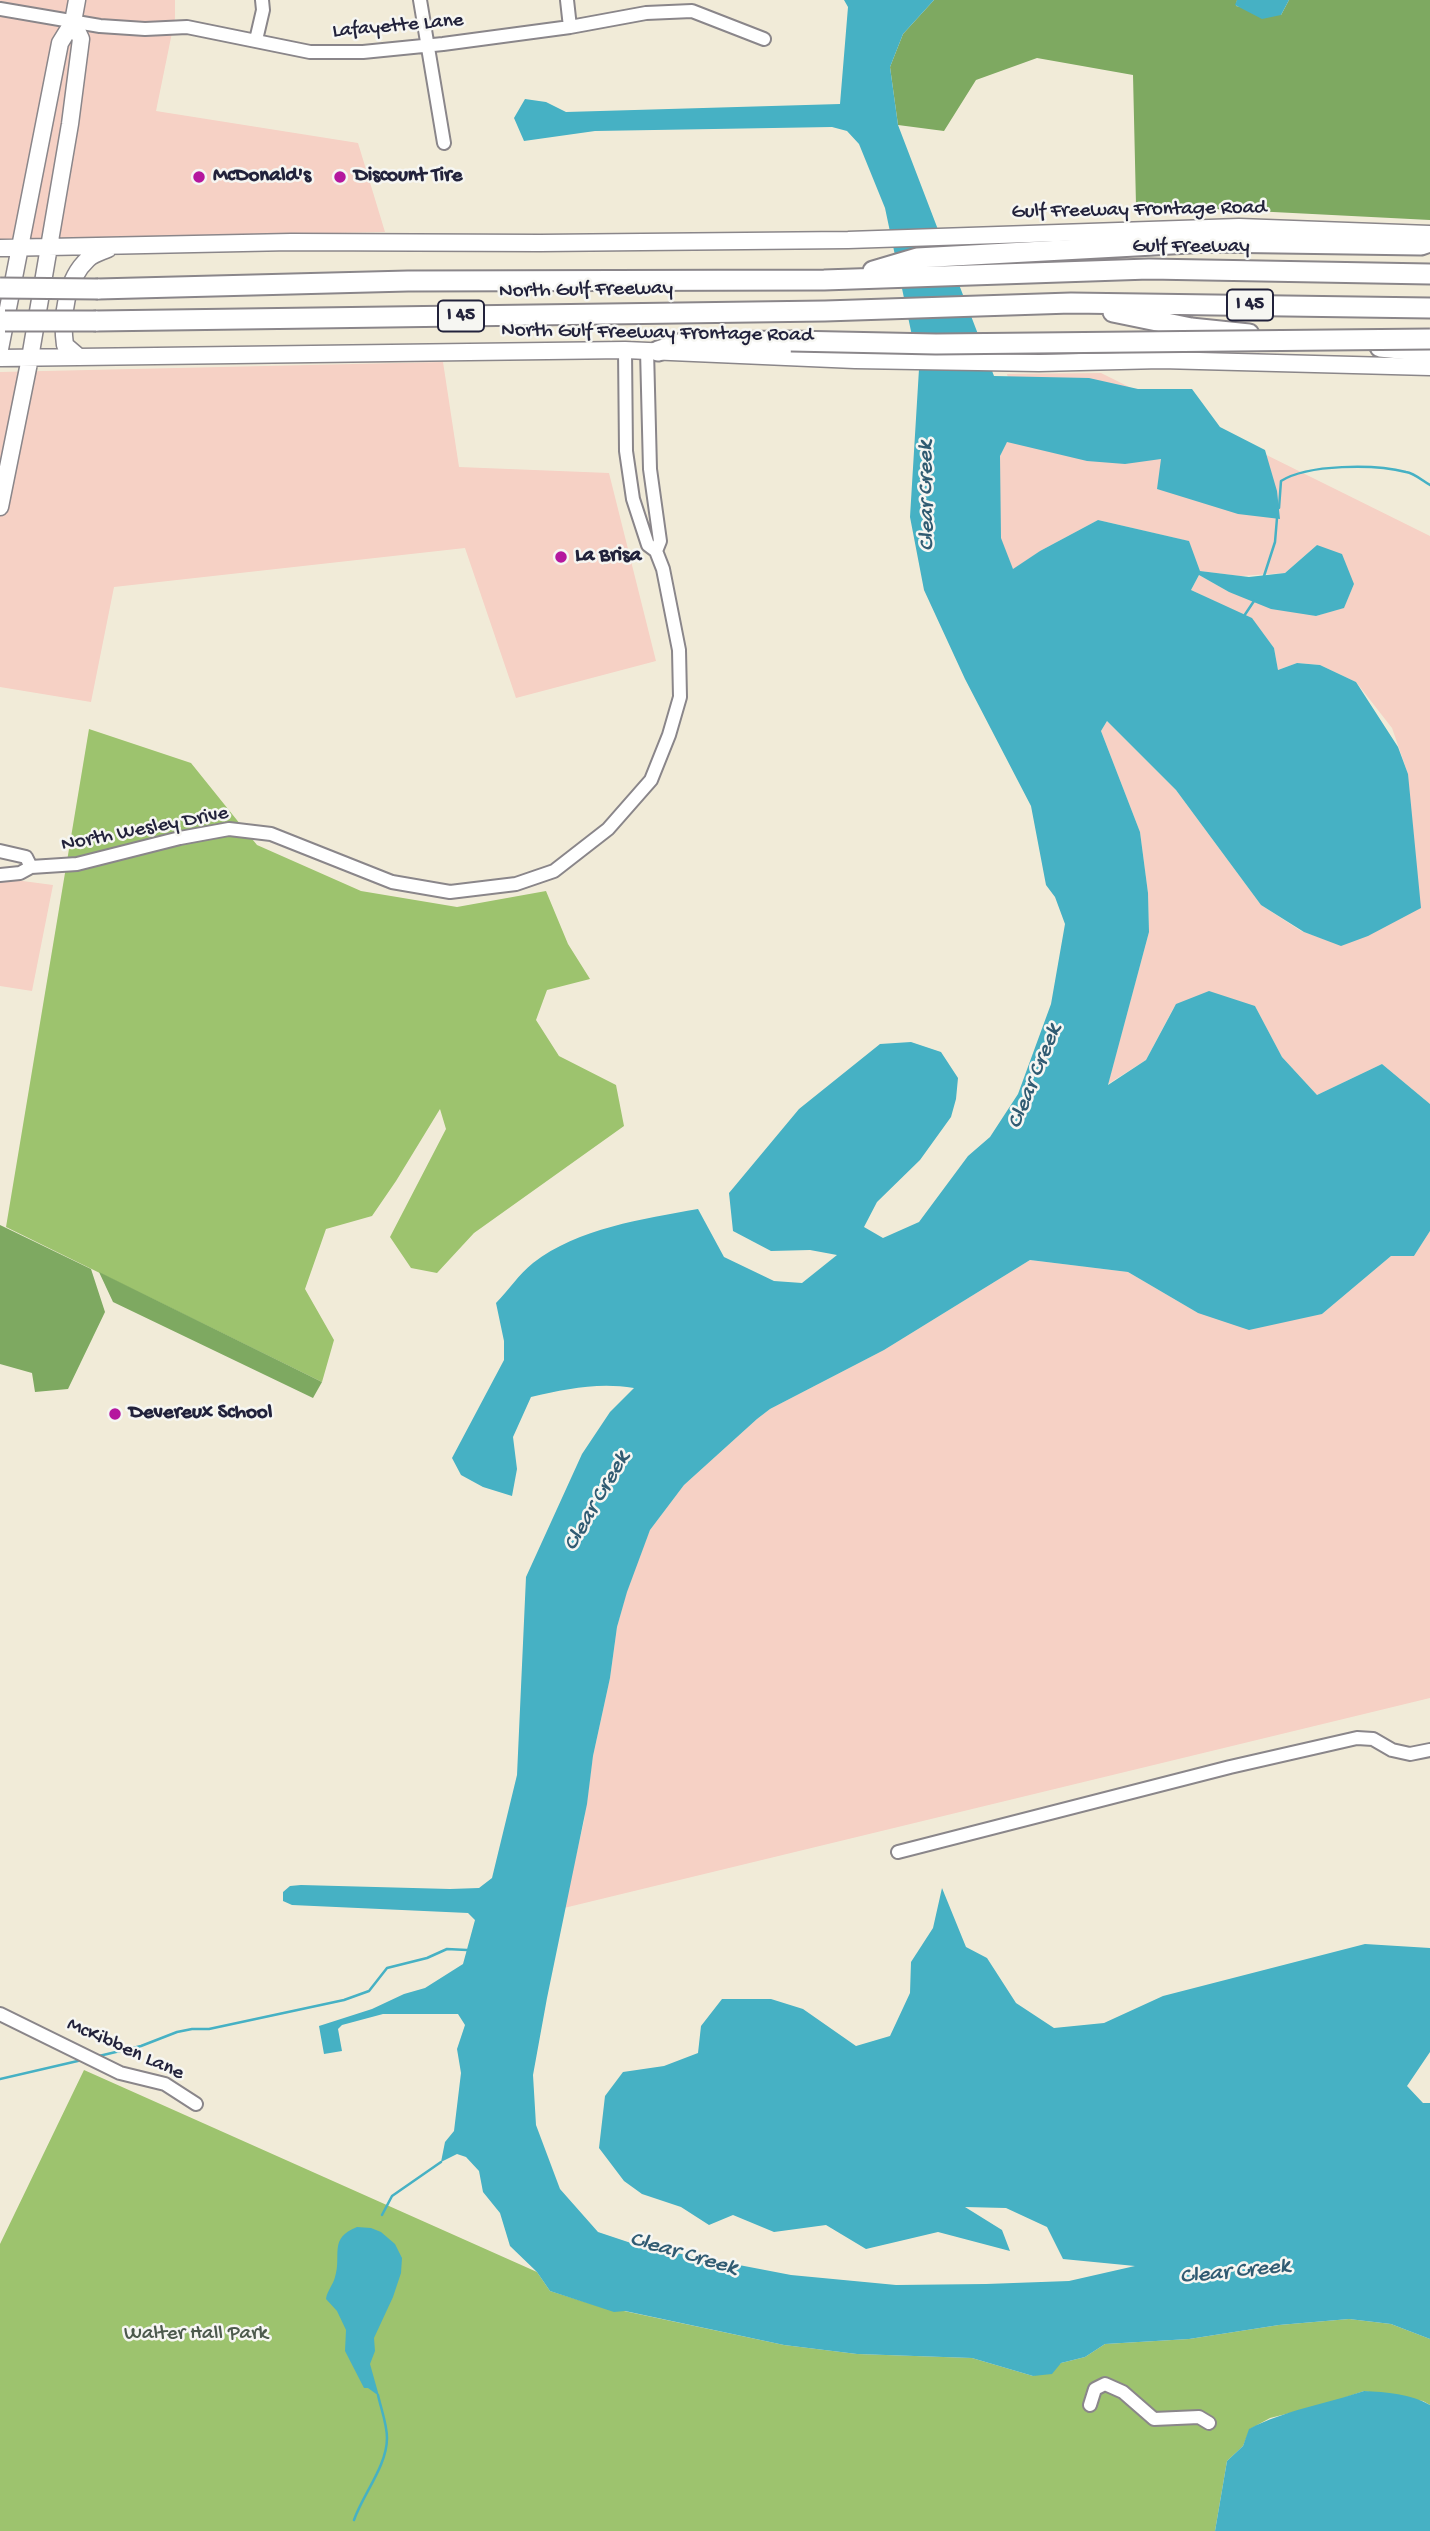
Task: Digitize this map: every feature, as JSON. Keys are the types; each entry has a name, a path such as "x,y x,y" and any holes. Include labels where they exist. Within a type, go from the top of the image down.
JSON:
{"highway":[{"path":"849,279 917,258 1208,242 1430,242"},
{"name":"Gulf Freeway","path":"951,275 1149,269 1430,274"},
{"name":"North Gulf Freeway","path":"8,288 98,289 408,281 824,280 951,275"},
{"path":"1071,303 1191,328 1430,352"},
{"name":"North Gulf Freeway","path":"2,321 825,311 1071,303"},
{"name":"I 45","path":"1071,303 1430,308"},
{"path":"652,350 685,342 950,344 1430,339"}],"main road":[{"path":"0,349 60,43 74,22 77,0"},
{"path":"0,508 30,358 70,124 81,39 74,22"},
{"name":"Gulf Freeway Frontage Road","path":"117,245 848,240 1239,228 1430,234"},
{"path":"0,248 49,243 117,245"},
{"path":"79,357 65,345 62,324 74,274 90,257 117,245"},
{"name":"North Gulf Freeway Frontage Road","path":"0,358 652,350 940,361 1039,363 1161,360 1430,367"}],"street":[{"path":"256,40 263,10 262,0"},
{"path":"420,0 444,143"},
{"path":"568,0 570,27"},
{"name":"Lafayette Lane","path":"0,9 74,22 145,29 187,27 310,52 363,52 570,27 646,13 692,11 764,39"},
{"name":"North Wesley Drive","path":"0,875 20,873 32,867 77,864 180,838 229,829 271,834 392,882 450,892 516,884 554,872 608,829 650,780 669,735 680,697 679,650 663,569 656,551 648,545 633,499 626,451 625,350"},
{"name":"North Wesley Drive","path":"652,350 649,459 660,541 656,551"},
{"path":"0,851 26,857 32,867"},
{"path":"898,1852 1230,1767 1357,1738 1373,1739 1392,1749 1410,1754 1430,1750"},
{"name":"McKibben Lane","path":"0,2014 120,2073 165,2084 196,2104"},
{"path":"1090,2404 1095,2389 1105,2384 1123,2392 1154,2419 1204,2420"}],"shaded area":[{"path":"0,0 175,0 175,18 156,111 358,143 385,232 0,240"},
{"path":"443,362 459,467 609,473 656,661 516,698 465,548 114,587 91,702 0,687 0,372"},
{"path":"1101,373 1430,536 1430,1104 1382,1064 1317,1095 1282,1057 1255,1006 1179,1003 1173,1009 1146,1060 1108,1084 1149,932 1148,893 1140,832 1101,731 1107,721 1176,790 1261,905 1301,931 1341,945 1408,774 1392,728 1356,682 1320,665 1297,663 1278,670 1274,648 1252,619 1191,590 1199,575 1229,592 1316,616 1344,607 1354,584 1317,545 1285,573 1240,576 1200,571 1188,541 1098,520 1040,551 1013,570 1001,539 999,510 1000,456 1018,413 1007,374"},
{"path":"0,878 53,885 32,991 0,986"},
{"path":"1430,1231 1430,1698 564,1908 584,1821 617,1627 630,1579 650,1530 684,1485 757,1419 770,1409 884,1350 1030,1260 1128,1272 1198,1313 1322,1314 1391,1256 1414,1256"}],"green space":[{"path":"934,0 1237,0 1236,6 1281,15 1289,0 1430,0 1430,220 1136,205 1133,75 1037,58 976,80 944,131 898,125 890,67 903,34"},
{"path":"89,729 191,763 257,845 361,891 457,907 546,891 568,944 590,979 547,990 536,1020 559,1056 616,1085 624,1126 474,1233 437,1273 411,1268 390,1237 446,1129 440,1109 372,1216 326,1229 305,1289 334,1340 322,1382 6,1227"},
{"path":"0,1225 91,1269 105,1312 68,1389 35,1392 32,1373 0,1364"},
{"path":"99,1272 322,1382 313,1398 113,1302"},
{"name":"Walter Hall Park","path":"84,2070 537,2272 550,2291 614,2311 784,2345 857,2354 972,2358 1033,2376 1061,2363 1085,2357 1105,2344 1189,2339 1279,2325 1349,2319 1391,2324 1430,2339 1430,2405 1423,2401 1364,2391 1270,2418 1250,2429 1243,2446 1227,2461 1215,2531 0,2531 0,2244"}],"water":[{"name":"Clear Creek","path":"844,0 934,0 903,34 890,67 898,125 994,376 1089,378 1138,389 1192,389 1220,427 1265,450 1277,491 1280,519 1238,514 1157,489 1161,459 1125,464 1087,461 1007,442 1000,456 1001,538 1013,569 1040,551 1098,520 1189,541 1200,571 1249,577 1285,573 1317,545 1342,554 1354,584 1344,608 1316,616 1271,609 1229,592 1199,575 1191,590 1252,618 1274,648 1278,670 1297,663 1320,665 1356,682 1398,747 1408,774 1421,908 1368,936 1341,946 1304,932 1261,905 1176,790 1107,721 1101,731 1140,832 1148,893 1149,932 1108,1085 1146,1060 1176,1004 1209,991 1255,1006 1282,1057 1317,1095 1382,1064 1430,1104 1430,1231 1414,1256 1391,1256 1322,1314 1249,1330 1198,1313 1128,1272 1030,1260 884,1350 770,1409 684,1485 650,1530 617,1627 610,1678 593,1756 587,1804 533,2075 536,2125 560,2189 598,2232 640,2246 791,2275 896,2285 1069,2281 1135,2266 1063,2259 1047,2227 1006,2208 965,2207 1002,2230 1010,2251 938,2232 866,2249 826,2225 774,2232 733,2215 709,2225 681,2207 642,2194 624,2181 599,2148 605,2096 623,2072 664,2066 698,2053 701,2026 722,1999 771,1999 803,2009 856,2046 890,2036 910,1993 911,1962 933,1928 942,1888 966,1947 987,1958 1016,2003 1054,2028 1104,2023 1163,1996 1365,1944 1430,1948 1430,2052 1407,2086 1423,2103 1430,2103 1430,2339 1391,2324 1349,2319 1279,2325 1189,2339 1105,2344 1085,2357 1061,2363 1052,2374 1033,2376 972,2358 857,2354 784,2345 625,2311 614,2312 550,2291 537,2272 510,2246 500,2213 483,2192 479,2171 466,2157 457,2154 441,2162 445,2142 454,2131 461,2073 457,2049 465,2025 458,2014 383,2014 342,2025 338,2029 342,2051 324,2054 319,2026 425,1988 463,1964 475,1920 468,1913 292,1905 283,1901 283,1892 290,1886 479,1888 492,1878 517,1775 526,1577 582,1454 610,1412 634,1388 595,1386 531,1397 513,1437 517,1469 512,1496 483,1487 461,1475 452,1458 504,1360 504,1341 496,1303 533,1263 570,1241 612,1227 698,1209 724,1257 774,1281 802,1283 837,1255 810,1250 771,1251 733,1231 729,1193 799,1109 880,1044 911,1042 941,1052 958,1078 951,1117 920,1160 877,1202 864,1227 883,1238 919,1222 968,1156 990,1137 1018,1094 1051,1004 1065,924 1055,897 1046,885 1031,806 965,679 924,590 910,517 919,369 885,208 859,144 847,131 832,127 595,131 524,141 514,118 525,99 546,102 566,112 840,104 848,7"},
{"path":"1237,0 1289,0 1281,15 1262,19 1235,5"},
{"path":"357,2227 381,2232 395,2244 402,2258 401,2273 393,2297 374,2338 375,2351 370,2364 379,2396 364,2388 345,2351 346,2330 337,2311 326,2299 337,2269 339,2242 348,2231"},
{"path":"1364,2391 1407,2396 1430,2405 1430,2531 1215,2531 1227,2461 1243,2446 1249,2429 1291,2412"}],"waterway":[{"path":"1279,508 1281,481 1308,471 1342,467 1393,469 1412,474 1430,485"},
{"path":"1264,576 1275,542 1277,518"},
{"path":"1244,616 1254,601"},
{"path":"99,2056 141,2046 177,2032 209,2029 344,2000 369,1991 387,1968 427,1958 447,1949 467,1950"},
{"path":"0,2079 82,2060"},
{"path":"382,2215 392,2196 441,2162"},
{"path":"354,2520 379,2469 386,2448 386,2427 378,2395"}],"place":[{"name":"McDonald's","path":"199,177"},
{"name":"Discount Tire","path":"340,177"},
{"name":"La Brisa","path":"561,557"},
{"name":"Devereux School","path":"115,1414"}]}
